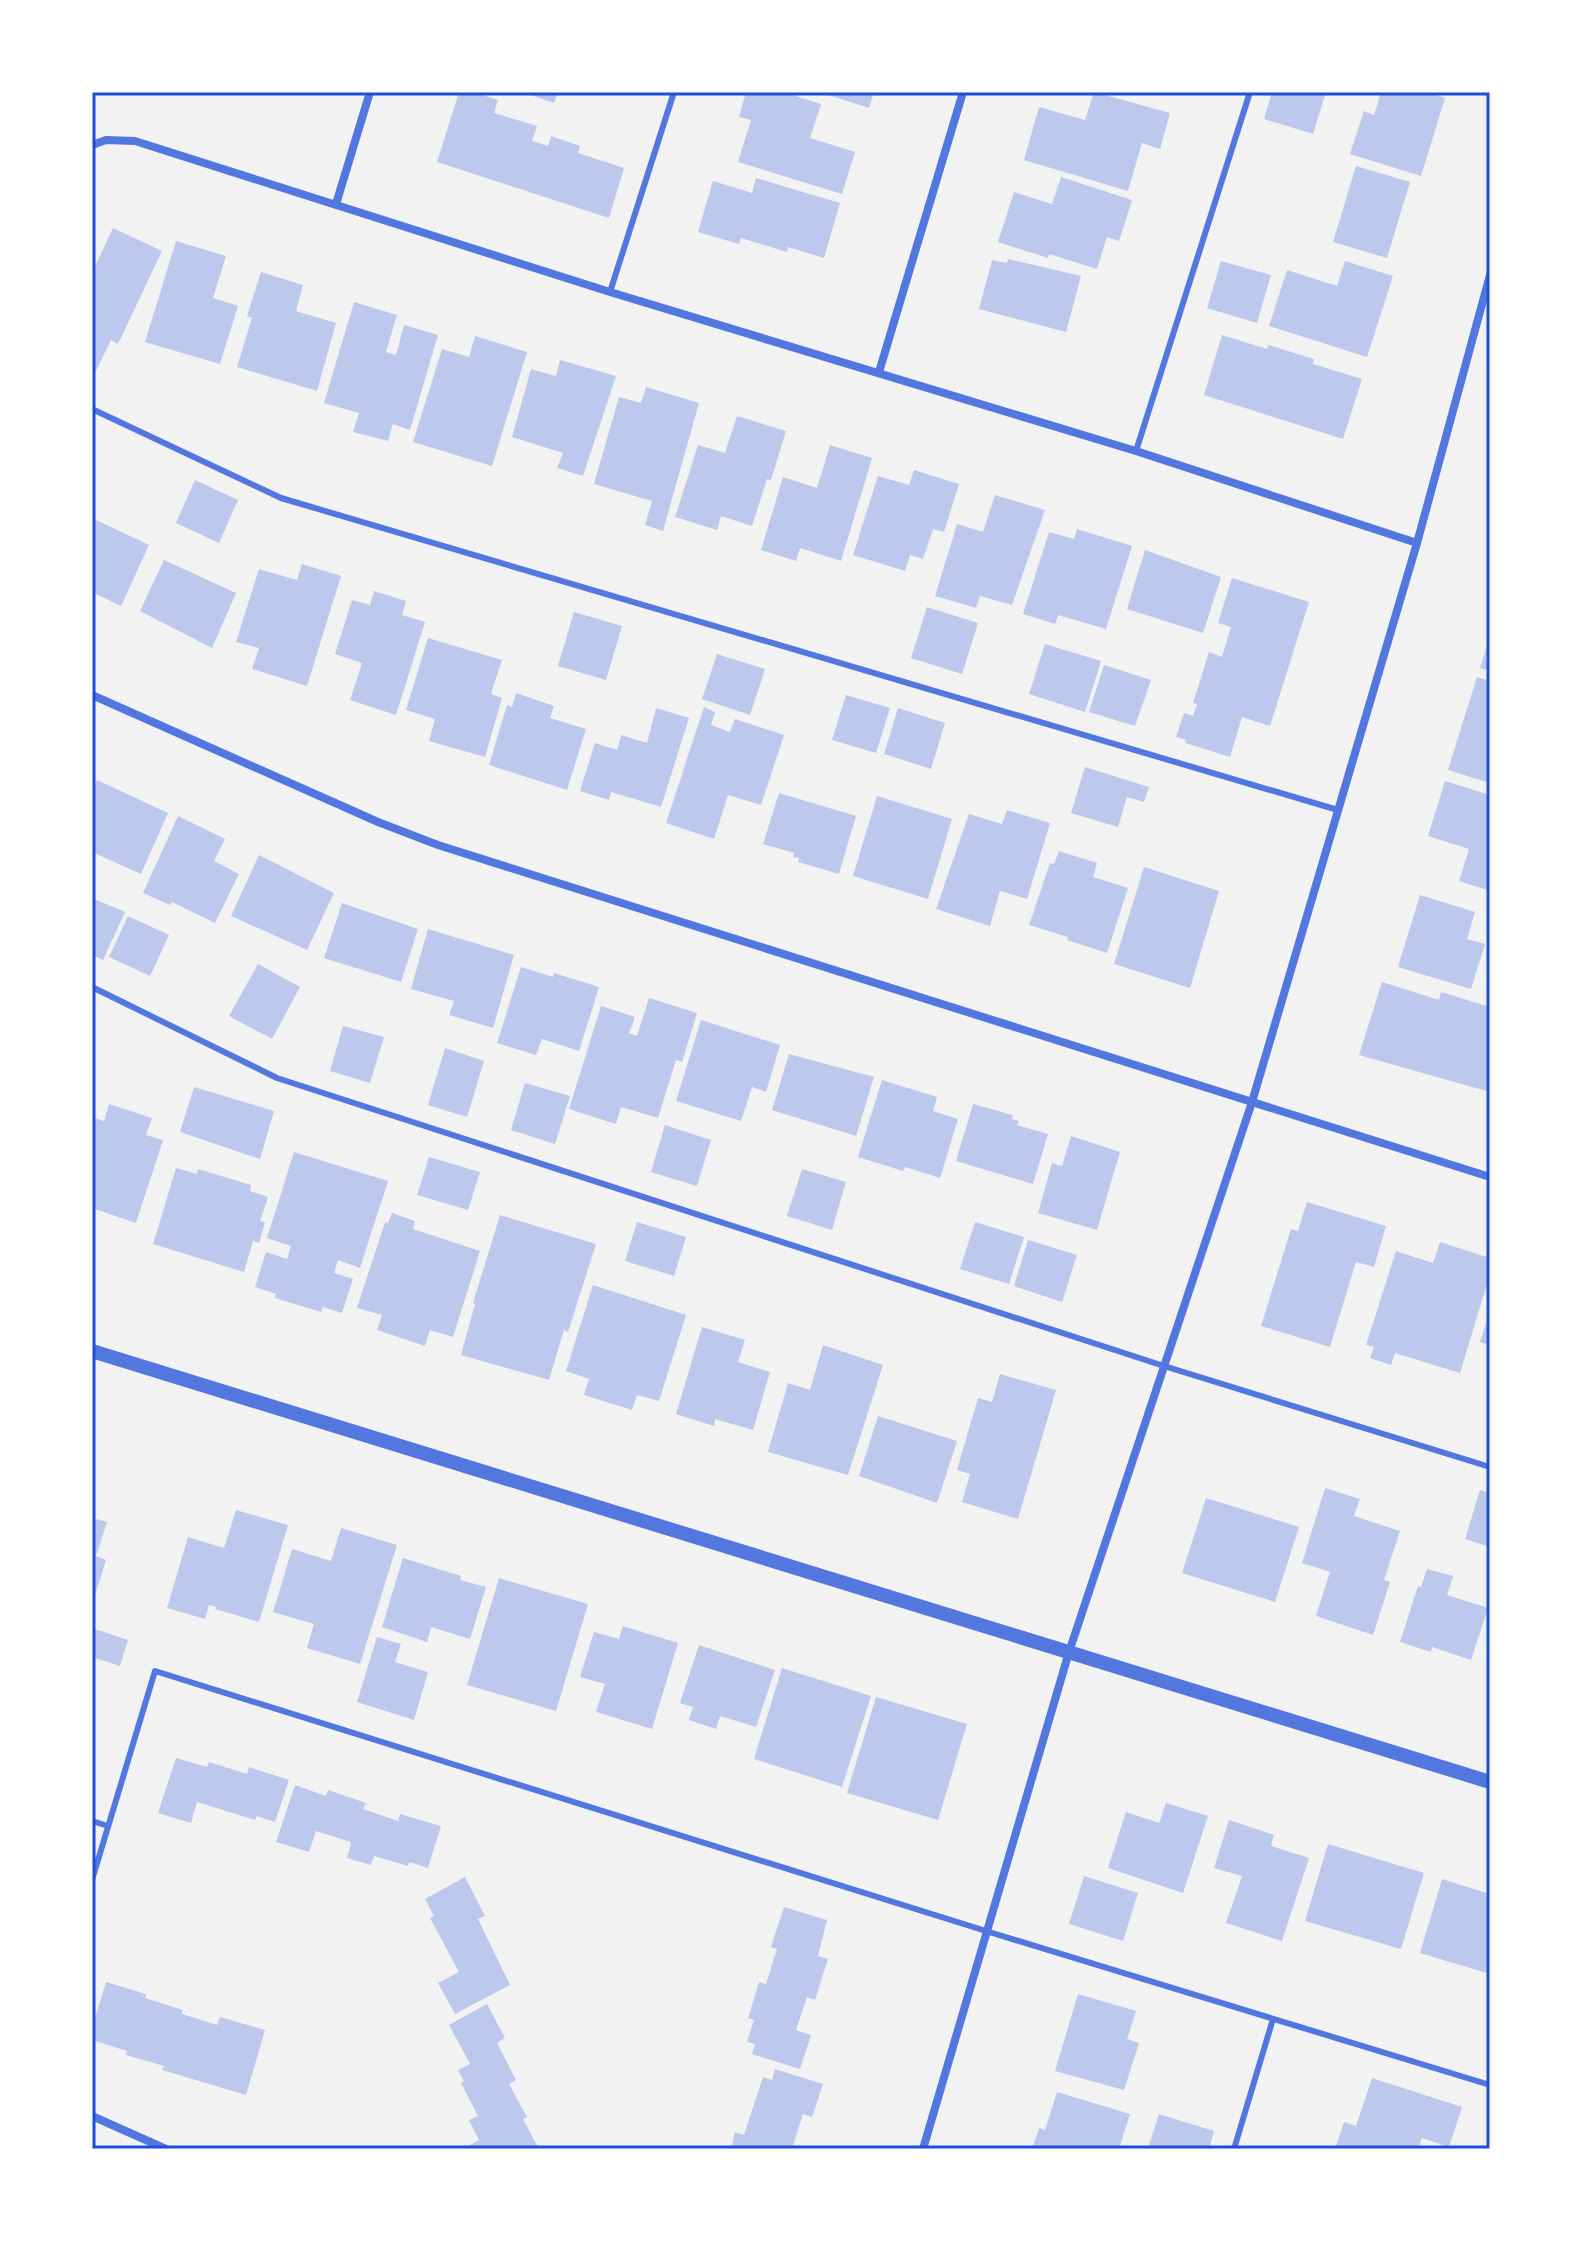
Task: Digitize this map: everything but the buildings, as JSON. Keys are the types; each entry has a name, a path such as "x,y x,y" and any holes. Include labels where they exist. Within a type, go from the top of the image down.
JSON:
{"street":[{"path":"336,204 370,92"},
{"path":"879,372 963,92"},
{"path":"92,145 106,140 135,141 610,292 1136,451 1417,543"},
{"path":"923,2149 1069,1652 1252,1102 1417,543 1490,275"},
{"path":"92,695 378,822 438,845 1490,1177"},
{"path":"92,1351 1490,1782"},
{"path":"92,2116 166,2149"}],"lane":[{"path":"610,292 674,92"},
{"path":"1136,451 1250,92"},
{"path":"92,409 281,498 1338,810"},
{"path":"92,987 277,1078 1164,1366 1490,1467"},
{"path":"92,1880 155,1671 1490,2085"},
{"path":"92,1821 108,1826"},
{"path":"1234,2149 1273,2019"}]}
